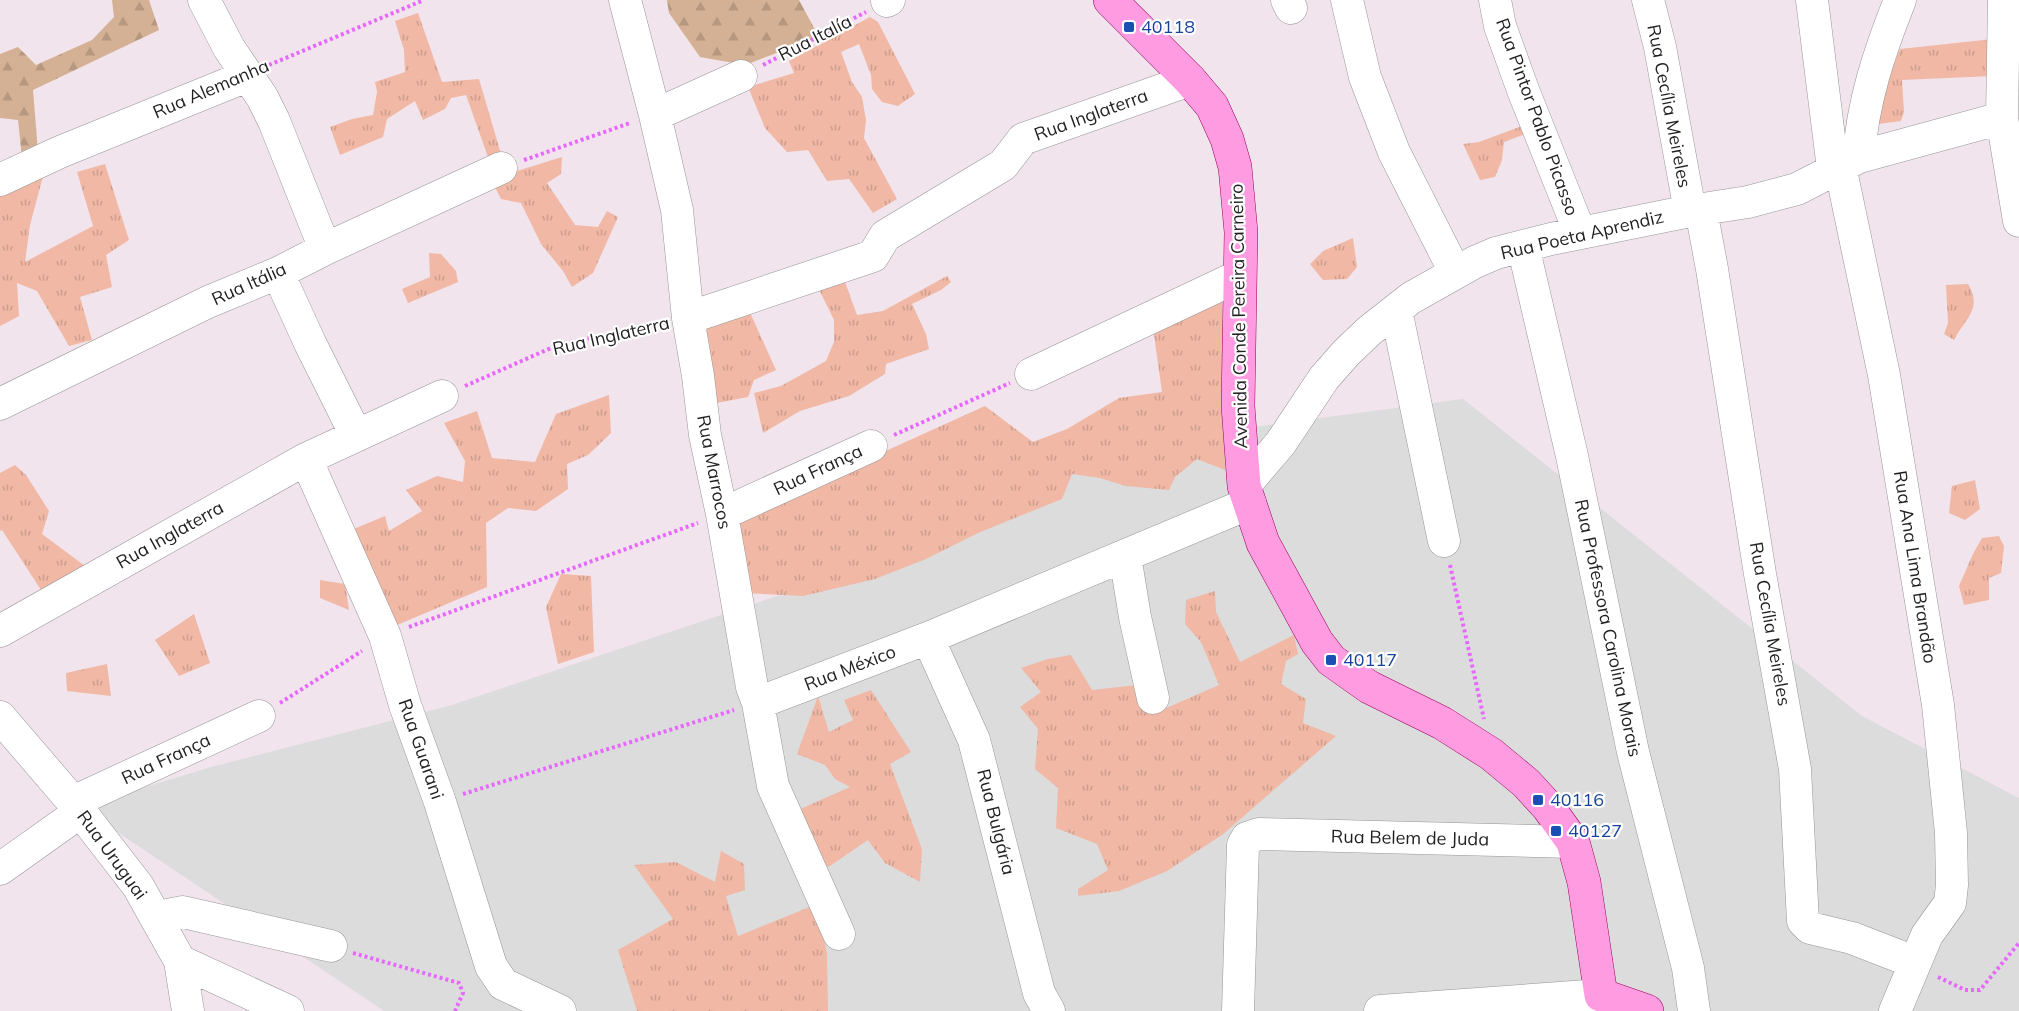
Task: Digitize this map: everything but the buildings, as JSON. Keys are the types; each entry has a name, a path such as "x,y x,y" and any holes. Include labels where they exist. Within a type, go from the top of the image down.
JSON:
{"main road":[{"name":"Avenida Conde Pereira Carneiro","path":"1110,0 1190,80 1212,106 1227,139 1235,167 1241,232 1238,406 1247,495 1263,543 1317,642 1331,660 1369,687 1442,723 1491,754 1526,783 1548,807 1573,842 1584,882 1601,995"},
{"path":"1601,995 1647,1011"}],"street":[{"path":"204,0 229,48 262,97 274,121 325,249"},
{"name":"Rua Marrocos","path":"625,0 677,210 688,318 705,435 723,514 752,687 758,703 773,786 839,934"},
{"path":"1347,0 1365,77 1390,141 1455,272"},
{"name":"Rua Pintor Pablo Picasso","path":"1495,0 1500,26 1523,90 1580,233"},
{"name":"Rua Cecília Meireles","path":"1648,0 1725,347 1760,574 1795,769 1803,921 1810,928 1852,938 1914,962"},
{"path":"1812,0 1844,164"},
{"name":"Rua Ana Lima Brandão","path":"1895,1011 1927,934 1950,903 1952,885 1951,833 1938,705 1884,375 1844,164 1860,128 1877,67 1900,0"},
{"path":"2004,0 2002,118 2019,221"},
{"name":"Rua Alemanha","path":"0,180 60,152 247,76"},
{"path":"655,115 741,76"},
{"name":"Rua Inglaterra","path":"688,318 873,256 885,236 1003,165 1023,139 1190,80"},
{"name":"Rua Poeta Aprendiz","path":"1247,495 1324,378 1369,331 1396,310 1455,272 1496,254 1522,246 1748,202 1797,189 1844,164 2002,118"},
{"name":"Rua Itália","path":"0,404 208,302 278,273 501,168"},
{"name":"Rua Professora Carolina Morais","path":"1522,246 1572,456 1633,752 1688,968 1694,1011"},
{"path":"278,273 310,343 357,435"},
{"path":"1031,374 1239,276"},
{"path":"1396,310 1444,541"},
{"name":"Rua Inglaterra","path":"0,631 306,459 442,396"},
{"name":"Rua França","path":"723,514 871,446"},
{"name":"Rua Guarani","path":"306,459 385,636 405,705 440,802 491,966 503,984 560,1011"},
{"name":"Rua México","path":"758,703 928,638 1125,556 1247,495"},
{"path":"1125,556 1135,617 1154,698"},
{"name":"Rua Bulgária","path":"928,638 974,740 1039,993 1049,1011"},
{"name":"Rua França","path":"0,869 76,807 259,716"},
{"name":"Rua Uruguai","path":"0,717 76,807 138,886 180,961 188,1011"},
{"name":"Rua Belem de Juda","path":"1238,1011 1243,845 1247,838 1259,834 1573,842"},
{"path":"161,926 168,915 183,912 331,946"},
{"path":"180,961 282,1008"},
{"path":"1380,1011 1553,1004 1601,995"}],"path":[{"name":"Rua Alemanha","path":"247,76 290,55 424,0"},
{"name":"Rua Italía","path":"741,76 888,1"},
{"path":"501,168 655,115"},
{"name":"Rua Inglaterra","path":"442,396 560,344 688,318"},
{"name":"Rua França","path":"871,446 1031,374"},
{"path":"259,716 385,636 723,514"},
{"path":"1444,541 1491,754"},
{"path":"440,802 758,703"},
{"path":"1914,962 1924,970 1965,990 1980,990 2019,943"},
{"path":"331,946 459,983 463,993 455,1011"}],"shaded area":[{"path":"1463,399 1862,716 2019,798 2019,1011 384,1011 80,807 211,767 452,705 819,582 1104,447"}],"green space":[{"path":"112,0 149,0 159,30 33,90 38,152 22,158 18,120 0,118 0,54 18,47 36,65 92,40 114,17"},
{"path":"667,0 799,0 819,37 745,65 700,57 669,13"},
{"path":"418,13 442,82 479,79 501,154 488,157 466,95 451,98 445,109 423,120 415,101 387,119 383,137 340,155 330,127 373,115 377,92 375,82 405,72 404,50 395,21"},
{"path":"870,17 878,22 915,94 898,106 882,102 872,89 871,75 859,44 841,52 852,82 862,97 866,120 864,138 897,199 873,213 849,179 827,181 808,150 787,152 765,128 748,87 794,73 789,61"},
{"path":"1993,39 1992,76 1902,80 1904,112 1901,121 1870,125 1900,49"},
{"path":"1535,121 1528,133 1504,142 1502,160 1495,177 1480,180 1463,144 1479,142"},
{"path":"562,157 561,174 547,183 575,225 598,227 607,211 618,217 593,273 572,287 563,271 541,244 521,203 501,199 491,179"},
{"path":"105,164 129,240 106,255 112,287 80,297 92,340 69,346 37,291 17,283 19,316 0,326 0,187 46,165 30,225 25,262 93,226 77,172"},
{"path":"1353,238 1357,267 1347,279 1323,280 1310,264 1323,251"},
{"path":"429,253 441,254 456,271 458,282 408,303 402,289 430,277"},
{"path":"842,274 857,315 883,311 947,276 951,282 941,290 912,304 926,334 929,349 886,364 885,374 849,396 800,411 763,433 754,393 781,386 826,361 834,342 834,320 813,277"},
{"path":"1968,284 1974,300 1973,307 1954,340 1944,334 1948,323 1946,285"},
{"path":"1222,297 1225,470 1197,459 1175,477 1169,490 1126,486 1100,478 1072,474 1062,499 875,579 803,596 744,593 725,514 879,454 985,406 1033,442 1067,429 1119,398 1162,392 1153,328"},
{"path":"748,308 776,370 754,380 748,397 711,404 704,329"},
{"path":"609,395 611,433 588,455 567,464 568,489 536,511 508,508 486,523 487,587 390,628 354,529 385,516 389,531 422,511 406,490 437,476 463,482 465,461 444,423 477,411 492,458 535,462 556,414"},
{"path":"15,465 26,475 49,511 42,534 85,566 45,596 2,530 0,531 0,473"},
{"path":"1975,480 1980,509 1965,520 1949,513 1952,486"},
{"path":"1999,536 2004,546 2001,573 1989,578 1989,600 1964,605 1959,586 1973,554 1982,538"},
{"path":"561,574 591,576 594,652 558,664 546,607"},
{"path":"320,580 345,584 349,610 320,598"},
{"path":"1215,591 1216,612 1240,662 1294,635 1298,654 1286,661 1281,684 1306,699 1303,723 1336,736 1222,835 1167,871 1119,891 1078,896 1078,889 1108,870 1097,844 1056,828 1058,788 1035,769 1038,729 1020,707 1041,692 1021,668 1048,659 1071,655 1092,690 1137,685 1144,700 1164,709 1219,685 1201,642 1185,624 1186,600"},
{"path":"194,614 210,663 179,676 155,640"},
{"path":"107,664 111,696 67,691 66,673"},
{"path":"871,690 911,752 890,764 922,849 920,882 885,863 868,840 830,866 800,870 798,810 850,787 835,779 825,765 797,754 818,696 829,732 853,720 844,700"},
{"path":"721,851 744,864 745,890 726,896 738,936 817,904 827,954 828,1011 637,1011 618,950 673,919 634,865 676,862 715,882"}],"place":[{"name":"40118","path":"1129,27"},
{"name":"40117","path":"1331,660"},
{"name":"40116","path":"1538,800"},
{"name":"40127","path":"1556,831"}]}
